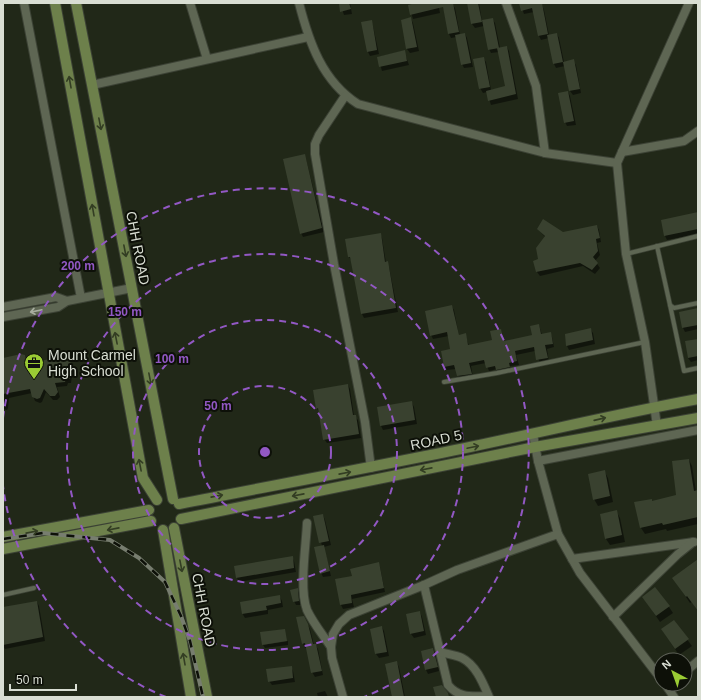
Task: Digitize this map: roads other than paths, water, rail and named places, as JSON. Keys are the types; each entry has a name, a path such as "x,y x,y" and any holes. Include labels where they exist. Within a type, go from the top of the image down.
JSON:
{"street":[{"path":"24,3 81,298"},
{"path":"55,3 143,478 156,500"},
{"name":"CHH ROAD","path":"76,3 132,288 176,501"},
{"path":"190,3 207,59"},
{"path":"298,3 308,37 317,58 346,96 358,104 545,153 617,163"},
{"path":"506,3 536,86 545,153"},
{"path":"657,426 645,342 626,254 617,163 689,3"},
{"path":"92,85 308,37"},
{"path":"346,96 319,135 315,144 315,154 334,264 365,422 371,468"},
{"path":"622,152 684,141 698,131"},
{"path":"3,317 58,307 67,301 132,288"},
{"path":"3,307 56,297 67,301"},
{"name":"ROAD 5","path":"176,501 371,468 654,407 698,399"},
{"name":"ROAD 5","path":"181,519 535,447 698,418"},
{"path":"538,461 698,430"},
{"path":"533,434 538,461 558,534 580,574 653,669"},
{"path":"3,537 149,510 156,500 165,497 176,501 182,509 181,519 174,528 163,530 156,527 151,521 149,510"},
{"path":"3,549 151,521"},
{"path":"307,523 304,596 308,611 331,647"},
{"name":"CHH ROAD","path":"174,528 207,697"},
{"name":"CHH ROAD","path":"163,530 191,697"},
{"path":"343,697 332,658 331,647 333,634 338,624 349,615 457,570 558,534"},
{"path":"572,559 696,541"},
{"path":"613,617 678,554 696,541"},
{"path":"424,585 440,652 448,685 460,696 488,696 475,670 469,663 461,657 440,652"}],"lane":[{"path":"626,254 698,236"},
{"path":"657,246 684,371 698,368"},
{"path":"670,305 674,308 698,303"},
{"path":"444,382 497,373 645,342"},
{"path":"3,595 34,588"}],"railway":[{"path":"3,539 43,533 110,540 139,558 165,582 181,616 190,641 203,697"}],"place":[{"name":"Mount Carmel High School","path":"34,380"}]}
